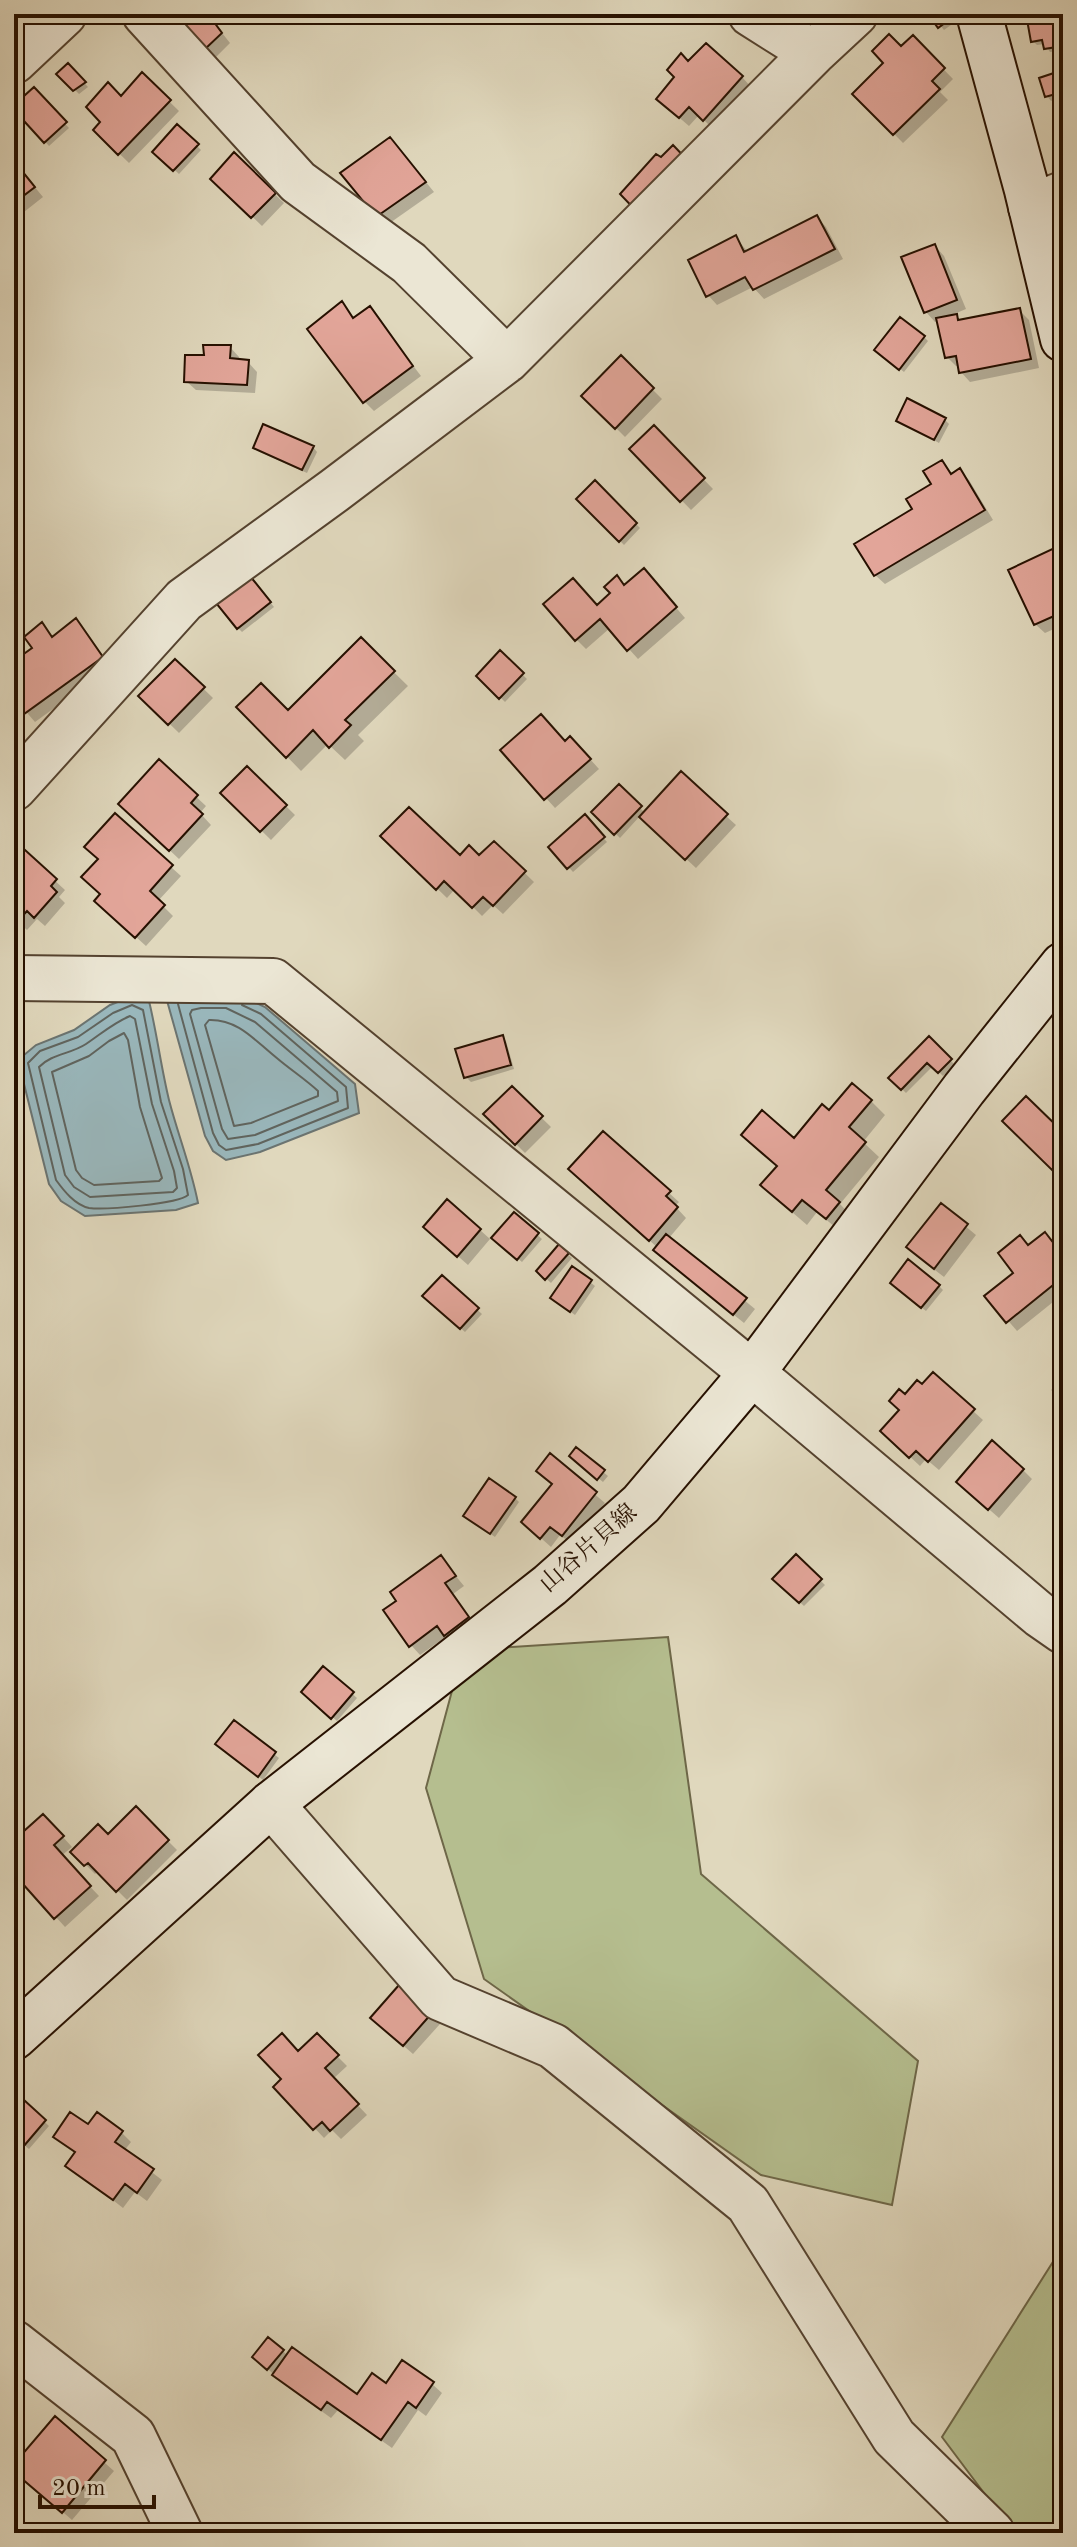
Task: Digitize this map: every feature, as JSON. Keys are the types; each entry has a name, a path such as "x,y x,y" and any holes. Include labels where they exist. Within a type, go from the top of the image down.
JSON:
{"street":[{"path":"14,61 64,14"},
{"path":"145,14 298,182 409,263 507,360"},
{"path":"751,14 813,53"},
{"path":"14,788 184,600 507,360 855,14"},
{"path":"979,14 1047,201 1063,339"},
{"name":"山谷片貝線","path":"14,2037 271,1804 550,1585 641,1504 752,1373 964,1089 1063,965"},
{"path":"14,978 273,981 1063,1631"},
{"path":"271,1804 440,1998 553,2046 748,2204 894,2437 992,2533"},
{"path":"14,2343 133,2436 180,2533"}],"green space":[{"path":"668,1637 701,1874 918,2061 892,2205 761,2175 484,1979 426,1788 460,1661 496,1648"},
{"path":"1063,2246 1063,2533 1014,2533 942,2437"}],"water":[{"path":"229,990 265,1007 355,1084 359,1113 260,1152 226,1160 213,1151 205,1136 166,997"},
{"path":"133,996 149,1001 169,1100 198,1203 176,1210 85,1216 61,1201 49,1184 18,1060 36,1045 74,1030 110,1005"}],"building":[{"path":"174,14 208,14 222,33 204,50"},
{"path":"928,14 957,14 938,28"},
{"path":"1026,14 1058,14 1063,46 1044,49 1042,40 1031,42"},
{"path":"889,34 901,46 913,35 945,68 932,81 940,89 893,135 852,94 883,63 872,51"},
{"path":"706,43 743,76 703,121 689,107 679,118 656,99 674,77 667,70 681,53 688,61"},
{"path":"68,63 86,82 73,91 56,74"},
{"path":"1063,70 1063,92 1045,97 1039,78"},
{"path":"142,72 171,100 118,155 93,130 100,122 86,107 108,82 121,96"},
{"path":"34,87 67,122 44,143 14,110 14,105"},
{"path":"177,124 199,144 173,171 152,152"},
{"path":"390,137 426,182 376,217 340,173"},
{"path":"673,145 693,166 643,218 620,194 656,154 661,157"},
{"path":"234,152 276,193 251,218 210,179"},
{"path":"14,161 35,187 14,203"},
{"path":"817,215 835,249 753,290 745,277 706,297 688,260 736,235 744,252"},
{"path":"935,244 957,300 924,313 901,257"},
{"path":"342,301 353,318 370,306 413,366 363,403 307,329"},
{"path":"1020,308 1031,359 959,373 956,356 945,358 936,318 957,314 958,320"},
{"path":"900,317 925,336 899,370 874,350"},
{"path":"203,345 231,345 230,358 249,360 247,385 184,382 185,355 204,355"},
{"path":"621,355 654,388 615,429 581,396"},
{"path":"907,398 946,418 934,440 896,421"},
{"path":"263,424 314,446 302,470 253,448"},
{"path":"654,425 705,478 680,502 629,449"},
{"path":"942,460 951,474 960,468 985,510 874,576 854,544 912,509 906,499 931,484 923,471"},
{"path":"595,480 637,523 619,542 576,499"},
{"path":"1063,544 1063,612 1034,625 1008,570"},
{"path":"644,568 677,607 627,651 600,619 575,641 543,604 573,578 597,605 610,593 604,587 617,575 624,585"},
{"path":"250,576 271,602 237,629 216,603"},
{"path":"76,618 103,657 24,714 14,701 14,661 32,648 24,637 42,622 52,637"},
{"path":"361,637 395,671 345,720 351,725 329,748 313,730 286,758 236,707 261,683 288,710"},
{"path":"500,650 524,673 499,699 476,676"},
{"path":"175,659 205,687 168,725 138,696"},
{"path":"541,714 565,741 570,736 591,759 544,800 500,750"},
{"path":"159,759 198,795 191,803 203,814 169,851 118,804"},
{"path":"247,766 287,805 260,832 220,793"},
{"path":"681,771 728,814 685,860 639,817"},
{"path":"619,784 642,806 614,835 591,812"},
{"path":"409,807 460,855 469,845 479,855 494,841 526,871 493,906 483,897 472,908 444,881 436,890 380,836"},
{"path":"115,813 173,865 150,891 165,905 135,938 94,901 100,894 81,877 98,859 84,847"},
{"path":"585,814 605,837 567,869 548,847"},
{"path":"14,840 57,879 51,886 57,892 34,918 27,911 17,922 14,920"},
{"path":"503,1035 511,1065 464,1078 455,1049"},
{"path":"929,1036 952,1059 938,1073 927,1063 901,1090 888,1078"},
{"path":"852,1083 872,1100 849,1127 866,1142 826,1190 840,1202 826,1219 802,1200 792,1212 760,1185 777,1166 741,1135 762,1110 794,1138 822,1104 829,1110"},
{"path":"512,1086 543,1116 515,1145 483,1114"},
{"path":"1026,1096 1063,1132 1063,1160 1052,1170 1002,1121"},
{"path":"603,1131 671,1191 666,1196 678,1207 649,1241 568,1169"},
{"path":"447,1199 481,1229 457,1257 423,1227"},
{"path":"941,1203 968,1224 934,1269 906,1247"},
{"path":"514,1212 539,1233 517,1260 491,1238"},
{"path":"1045,1232 1052,1241 1063,1233 1063,1277 1006,1323 984,1296 1013,1273 998,1253 1020,1235 1028,1245"},
{"path":"666,1234 747,1298 733,1315 653,1250"},
{"path":"559,1244 569,1253 545,1280 536,1271"},
{"path":"908,1259 940,1285 921,1308 890,1283"},
{"path":"572,1266 592,1280 570,1312 550,1298"},
{"path":"442,1275 479,1308 460,1329 422,1296"},
{"path":"933,1372 975,1409 928,1462 916,1451 909,1458 880,1431 899,1410 889,1401 899,1389 905,1394 917,1380 922,1384"},
{"path":"1063,1380 1063,1400 1053,1390"},
{"path":"992,1440 1024,1469 988,1510 956,1482"},
{"path":"576,1447 605,1470 597,1480 569,1456"},
{"path":"550,1453 597,1492 562,1536 550,1527 540,1539 521,1522 552,1484 536,1471"},
{"path":"489,1478 516,1497 490,1534 463,1516"},
{"path":"796,1554 822,1579 799,1603 772,1579"},
{"path":"441,1555 456,1576 445,1583 469,1617 444,1636 437,1626 409,1647 383,1610 396,1601 390,1592"},
{"path":"323,1666 354,1692 331,1719 301,1692"},
{"path":"234,1720 276,1752 258,1777 215,1744"},
{"path":"136,1806 169,1840 116,1892 88,1863 84,1866 70,1852 98,1824 108,1834"},
{"path":"43,1814 64,1836 54,1845 91,1886 54,1919 14,1874 14,1840"},
{"path":"399,1985 432,2013 403,2046 370,2018"},
{"path":"282,2033 298,2051 317,2033 339,2055 325,2068 359,2104 330,2131 322,2122 313,2130 273,2087 281,2079 258,2055"},
{"path":"24,2100 46,2120 23,2147 14,2139 14,2111"},
{"path":"70,2112 88,2124 97,2112 123,2131 115,2142 154,2169 137,2193 125,2184 113,2200 65,2166 75,2152 53,2137"},
{"path":"268,2337 284,2350 267,2370 252,2357"},
{"path":"292,2347 357,2394 372,2373 386,2383 402,2360 434,2382 416,2408 408,2402 381,2440 327,2402 321,2410 272,2375"},
{"path":"55,2416 106,2460 62,2513 14,2472 14,2464"}]}
